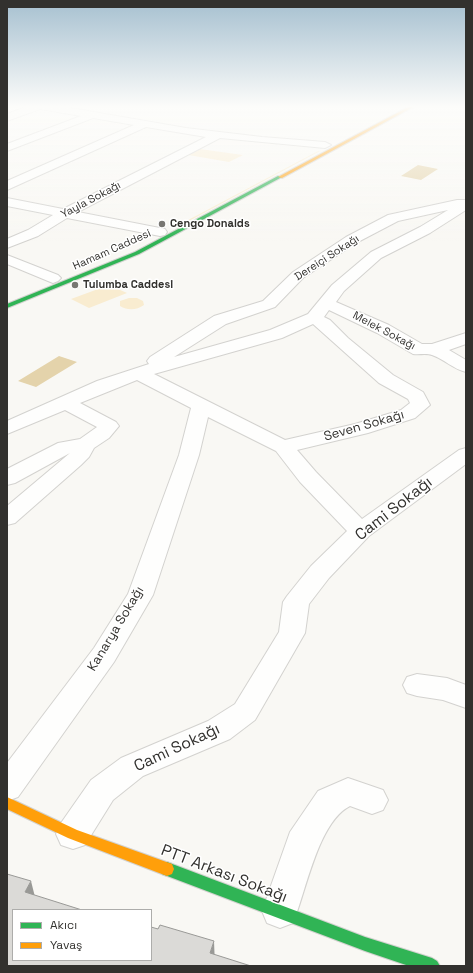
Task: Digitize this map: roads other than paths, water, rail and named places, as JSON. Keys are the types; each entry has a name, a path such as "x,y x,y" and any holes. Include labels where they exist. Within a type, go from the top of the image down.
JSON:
{"main road":[{"name":"Hamam Caddesi","path":"7,306 114,263 313,151"},
{"name":"Hamam Caddesi","path":"7,297 121,253 165,234 327,151"},
{"name":"PTT Arkası Sokağı","path":"7,804 73,834 365,944 432,966"}],"street":[{"path":"7,186 84,151"},
{"name":"Yayla Sokağı","path":"7,244 33,233 64,214 186,151"},
{"path":"7,202 165,234"},
{"path":"7,428 138,372 276,334 320,311 338,288 376,255 424,230 466,203"},
{"name":"Dereiçi Sokağı","path":"138,372 220,320 269,304 298,275 351,240 393,218 416,212 466,203"},
{"path":"393,218 424,230"},
{"path":"7,259 53,278"},
{"name":"Melek Sokağı","path":"320,311 352,314 383,329 419,350 434,349 466,338"},
{"name":"Seven Sokağı","path":"283,447 361,429 408,414 420,405 416,396 386,379 342,342 324,324 320,311"},
{"path":"434,349 466,367"},
{"path":"138,372 201,406 283,447 308,477 362,531"},
{"path":"7,478 65,447 85,445 102,434 109,426 65,402"},
{"name":"Kanarya Sokağı","path":"7,787 104,655 140,595 184,469 201,406"},
{"path":"7,518 74,461 82,453 85,445"},
{"name":"Cami Sokağı","path":"73,834 102,790 132,767 219,730 245,712 292,633 296,602 320,572 362,531 466,454"},
{"path":"417,685 447,689 466,697"},
{"path":"280,911 302,843 329,801 348,792 372,800"}],"place":[{"name":"Cengo Donalds","path":"162,224"},
{"name":"Tulumba Caddesi","path":"75,285"}]}
